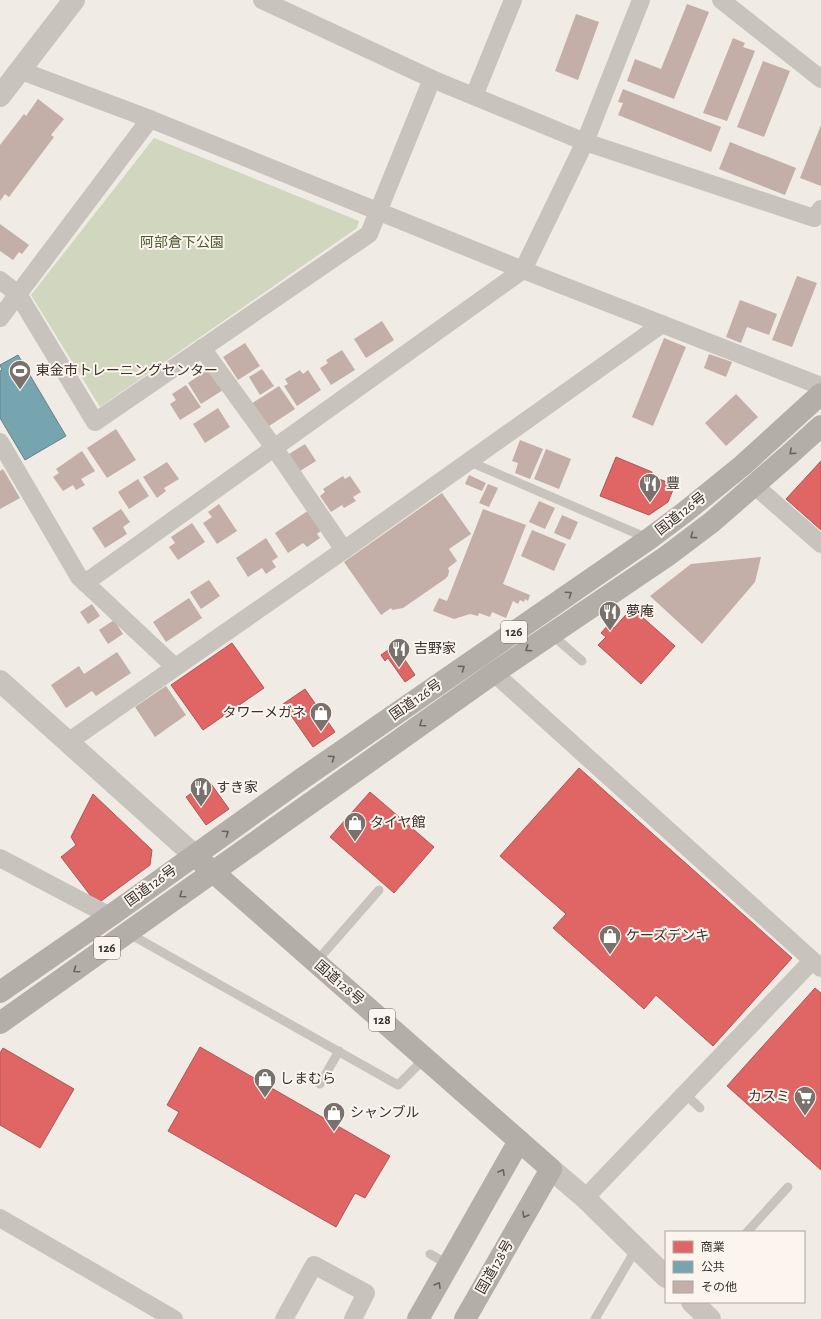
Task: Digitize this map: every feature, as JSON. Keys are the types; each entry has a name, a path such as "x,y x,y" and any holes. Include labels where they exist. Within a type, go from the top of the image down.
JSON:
{"highway":[{"name":"国道126号","path":"0,992 110,916 309,773 649,539 685,512 742,465 821,394"},
{"name":"国道126号","path":"0,1023 494,673 667,556 712,522 821,426"},
{"name":"128","path":"194,855 214,872"},
{"name":"国道128号","path":"214,872 551,1169 465,1319"},
{"path":"418,1319 519,1140"}],"street":[{"path":"0,96 74,0"},
{"path":"262,0 432,80 586,142 814,218 821,209"},
{"path":"474,96 513,0"},
{"path":"85,583 275,449 523,270 586,142 642,0"},
{"path":"721,0 821,79"},
{"path":"19,70 150,119 523,270 821,386"},
{"path":"0,280 18,294 95,422 369,234 377,211 432,80"},
{"path":"0,318 150,119"},
{"path":"68,742 344,550 662,324"},
{"path":"202,348 275,449 344,550"},
{"path":"0,442 79,577 175,668"},
{"path":"754,484 821,544"},
{"path":"494,673 817,965 685,1094 586,1198"},
{"path":"0,682 194,855"},
{"path":"0,858 110,916"},
{"path":"551,1169 586,1198 665,1276"},
{"path":"0,1218 174,1319"},
{"path":"284,1319 314,1265 366,1293 353,1319"},
{"path":"693,1303 710,1319"}],"lane":[{"path":"468,461 649,539"},
{"path":"551,634 582,661"},
{"path":"316,962 379,890"},
{"path":"128,932 398,1085 425,1058"},
{"path":"320,1084 339,1051"},
{"path":"685,1094 700,1108"},
{"path":"748,1231 788,1187"},
{"path":"595,1319 636,1249"},
{"path":"430,1254 449,1265"}],"green space":[{"name":"阿部倉下公園","path":"154,138 359,221 357,228 100,407 31,295"}],"building: 商業":[{"path":"616,457 652,472 651,476 675,485 668,502 649,515 600,496"},
{"path":"821,461 821,530 786,499"},
{"path":"632,608 675,646 641,684 598,645 606,637 601,633 609,624 614,628"},
{"path":"232,643 264,688 203,730 171,685"},
{"path":"395,645 415,675 405,682 388,658 385,661 381,655"},
{"path":"305,689 335,732 313,747 283,704"},
{"path":"579,768 792,958 713,1046 656,995 644,1009 553,928 566,914 500,856"},
{"path":"209,781 229,809 206,825 186,797"},
{"path":"370,792 434,847 394,893 330,837"},
{"path":"93,794 152,850 150,865 97,904 61,857 76,845 71,837"},
{"path":"815,988 821,993 821,1170 727,1086"},
{"path":"200,1047 390,1156 365,1198 355,1193 336,1227 168,1131 179,1112 167,1105"},
{"path":"3,1048 74,1089 40,1148 0,1125 0,1053"}],"building: 公共":[{"name":"東金市トレーニングセンター","path":"18,355 66,436 25,460 0,418 0,371 2,370 0,365"}],"building: その他":[{"path":"687,4 709,12 674,99 627,81 635,59 661,69"},
{"path":"576,14 599,22 578,80 555,71"},
{"path":"733,38 745,43 743,47 755,51 727,121 703,113"},
{"path":"763,61 790,71 764,137 737,127"},
{"path":"623,89 721,127 711,152 618,115 623,103 618,102"},
{"path":"38,99 64,119 51,135 54,137 9,197 5,194 0,201 0,145 24,114 26,116"},
{"path":"821,125 821,186 800,178"},
{"path":"730,142 796,168 785,195 719,169"},
{"path":"0,224 29,245 22,254 19,252 13,260 0,251"},
{"path":"797,276 817,283 792,347 772,340"},
{"path":"740,300 777,314 769,335 747,327 741,343 726,337"},
{"path":"382,321 394,340 366,358 354,339"},
{"path":"664,338 686,347 653,426 632,417"},
{"path":"245,343 260,366 238,380 223,357"},
{"path":"342,350 355,370 331,385 320,368 328,363 326,360"},
{"path":"709,354 732,362 726,377 704,368"},
{"path":"209,369 223,390 201,404 188,383"},
{"path":"262,369 274,386 260,395 249,377"},
{"path":"300,370 303,374 308,370 321,390 297,406 284,386 288,384 285,379"},
{"path":"186,385 201,407 180,420 170,404 176,400 172,394"},
{"path":"279,386 295,409 266,428 251,404"},
{"path":"736,394 758,417 726,446 705,423"},
{"path":"218,408 230,427 205,443 193,424"},
{"path":"116,429 136,460 107,478 87,448"},
{"path":"520,440 543,449 530,479 515,473 518,463 512,461"},
{"path":"305,444 316,461 300,471 289,454"},
{"path":"546,449 571,459 559,489 534,479"},
{"path":"82,451 95,471 81,479 85,485 76,490 73,485 63,491 53,477 59,473 56,469"},
{"path":"167,462 179,479 164,488 166,491 157,498 143,477"},
{"path":"3,469 20,498 0,509 0,471"},
{"path":"469,475 486,483 482,491 465,484"},
{"path":"343,476 345,479 350,476 361,492 353,497 356,501 344,508 342,505 331,512 320,496 325,492 323,489"},
{"path":"138,479 149,496 129,509 118,492"},
{"path":"488,484 498,488 489,507 479,503"},
{"path":"442,493 471,534 449,549 457,561 448,568 448,576 445,579 403,608 392,610 391,608 381,615 344,562"},
{"path":"539,501 555,508 545,529 529,522"},
{"path":"219,504 237,531 217,544 203,523 212,517 208,512"},
{"path":"121,509 130,522 123,527 127,534 105,548 92,528"},
{"path":"483,509 526,525 503,584 530,595 528,601 525,599 524,602 520,600 518,604 513,601 506,618 492,612 490,617 479,613 478,616 470,614 454,619 433,611 439,598 447,601"},
{"path":"309,510 322,530 317,534 320,538 307,547 303,543 288,553 275,533"},
{"path":"562,515 578,522 570,540 554,533"},
{"path":"192,523 205,542 178,560 169,547 175,543 171,537"},
{"path":"532,530 566,544 554,571 521,556"},
{"path":"266,538 278,557 272,561 276,567 266,574 262,568 248,577 236,558"},
{"path":"761,557 755,582 702,644 650,596 691,564"},
{"path":"209,580 220,596 201,609 190,592"},
{"path":"189,598 202,618 166,642 153,622"},
{"path":"92,604 100,616 88,624 80,612"},
{"path":"114,620 123,634 108,644 99,630"},
{"path":"117,652 131,673 96,696 92,691 66,708 51,685 79,666 84,674"},
{"path":"166,686 186,715 155,737 135,707"}],"place":[{"name":"東金市トレーニングセンター","path":"20,390"},
{"name":"豐","path":"650,504"},
{"name":"夢庵","path":"610,632"},
{"name":"吉野家","path":"399,668"},
{"name":"タワーメガネ","path":"321,732"},
{"name":"すき家","path":"201,808"},
{"name":"タイヤ館","path":"355,842"},
{"name":"ケーズデンキ","path":"610,956"},
{"name":"しまむら","path":"265,1098"},
{"name":"カスミ","path":"805,1116"},
{"name":"シャンブル","path":"334,1132"}]}
